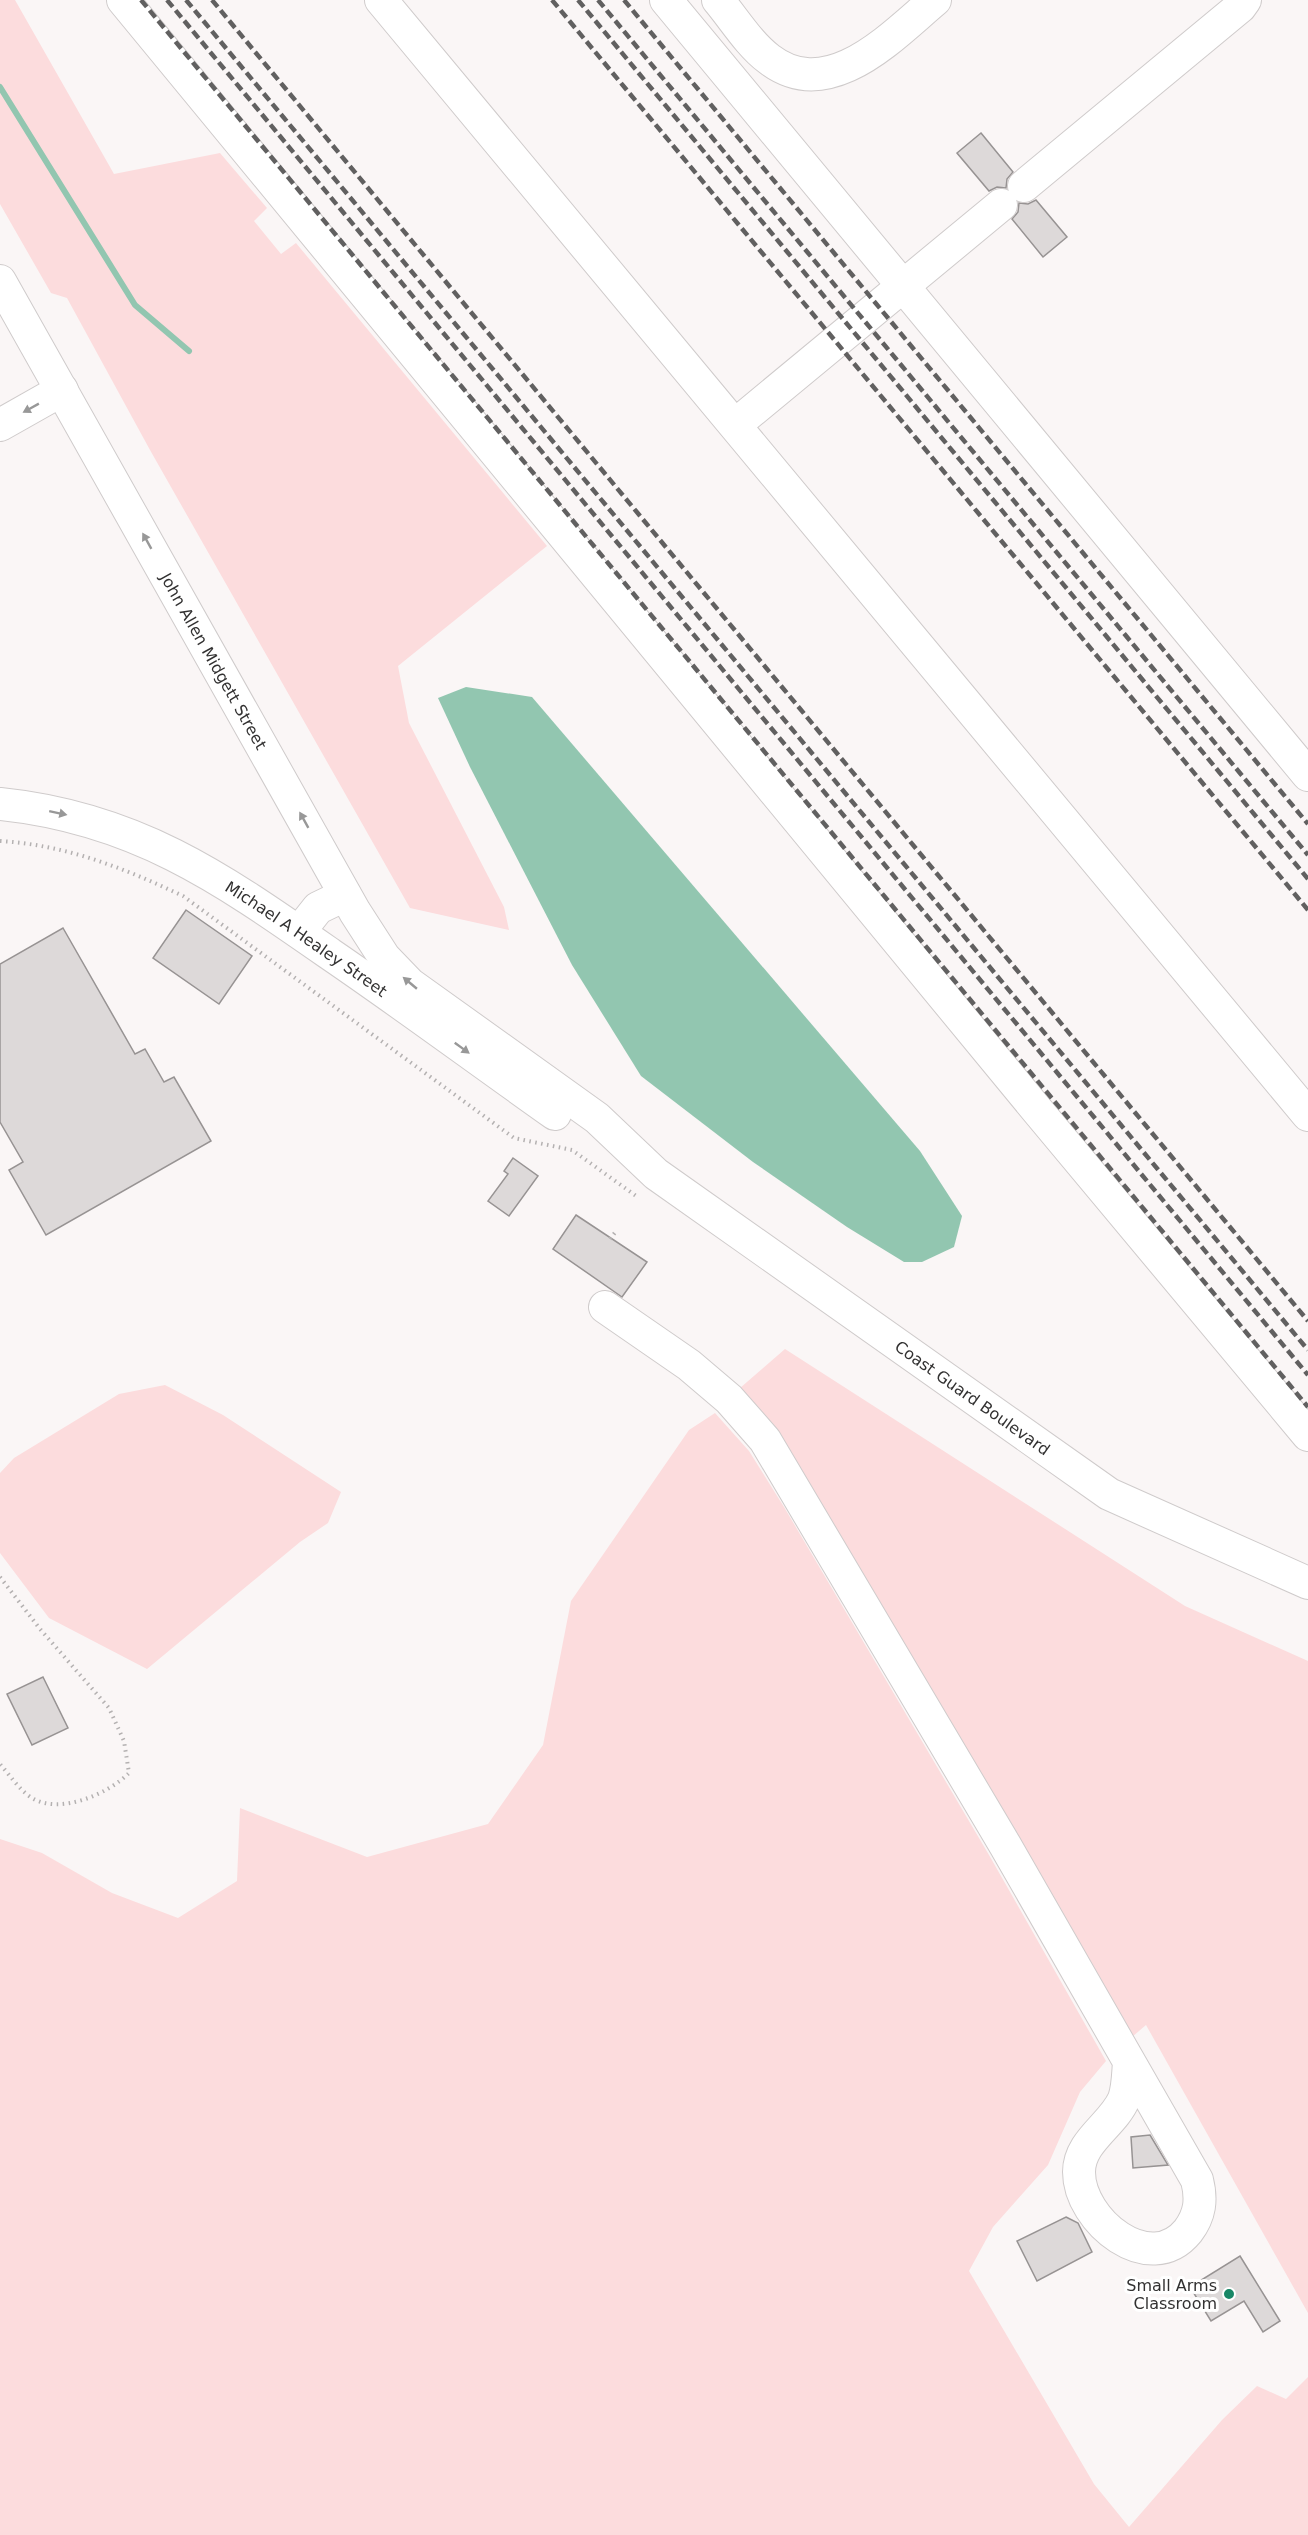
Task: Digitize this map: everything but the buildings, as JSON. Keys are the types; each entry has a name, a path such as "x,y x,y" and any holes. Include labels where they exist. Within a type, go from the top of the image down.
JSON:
{"street":[{"path":"123,0 1006,1074 1308,1435"},
{"path":"381,0 1308,1115"},
{"path":"666,0 1308,775"},
{"path":"718,0 771,60 791,70 813,74 837,70 862,59 935,0"},
{"path":"1024,186 1240,7 1245,0"},
{"path":"735,425 1001,206"},
{"name":"John Allen Midgett Street","path":"0,281 372,941 395,970 432,1000 458,1016 591,1126"},
{"path":"0,425 62,390"},
{"name":"Michael A Healey Street","path":"0,804 85,819 160,846 227,882 591,1126"},
{"path":"299,932 318,908 345,895"},
{"name":"Coast Guard Boulevard","path":"591,1126 648,1186 1109,1494 1308,1583"},
{"path":"605,1307 689,1365 729,1399 765,1440 1005,1845 1197,2180 1201,2196 1197,2220 1181,2240 1162,2249 1137,2247 1111,2233 1094,2213 1084,2193 1079,2172 1085,2149 1123,2101 1129,2062"}],"path":[{"path":"0,841 53,848 98,859 183,896 277,962 514,1138 572,1150 648,1186"},
{"path":"610,1239 616,1230"},
{"path":"0,1577 40,1629 109,1708 124,1741 129,1773 118,1784 89,1796 51,1805 31,1797 0,1764"}],"shaded area":[{"path":"0,0 15,0 114,174 220,153 267,208 254,221 281,254 296,243 547,546 398,666 409,723 504,907 509,930 410,908 150,450 67,298 51,293 0,204"},
{"path":"466,687 532,697 920,1151 962,1216 954,1247 922,1262 904,1262 847,1227 753,1162 641,1076 572,965 470,767 438,698"},
{"path":"785,1349 1185,1606 1308,1661 1308,2313 1146,2025 1132,2037 813,1489 777,1430 740,1388"},
{"path":"165,1385 223,1415 341,1492 328,1523 300,1542 147,1669 49,1618 0,1553 0,1473 14,1458 119,1394"},
{"path":"715,1413 749,1451 784,1507 989,1855 1106,2061 1080,2092 1048,2165 993,2227 969,2271 1094,2484 1129,2527 1222,2420 1257,2386 1286,2399 1308,2377 1308,2535 0,2535 0,1839 42,1853 112,1893 178,1918 237,1881 240,1808 367,1857 488,1824 543,1745 571,1601 689,1430"}],"waterway":[{"path":"0,87 135,305 189,351"}],"railway":[{"path":"141,0 1308,1407"},
{"path":"167,0 1308,1375"},
{"path":"186,0 1308,1350"},
{"path":"212,0 1308,1321"},
{"path":"552,0 1308,910"},
{"path":"578,0 1308,879"},
{"path":"598,0 1308,855"},
{"path":"624,0 1308,824"}],"place":[{"name":"Small Arms Classroom","path":"1229,2294"}]}
